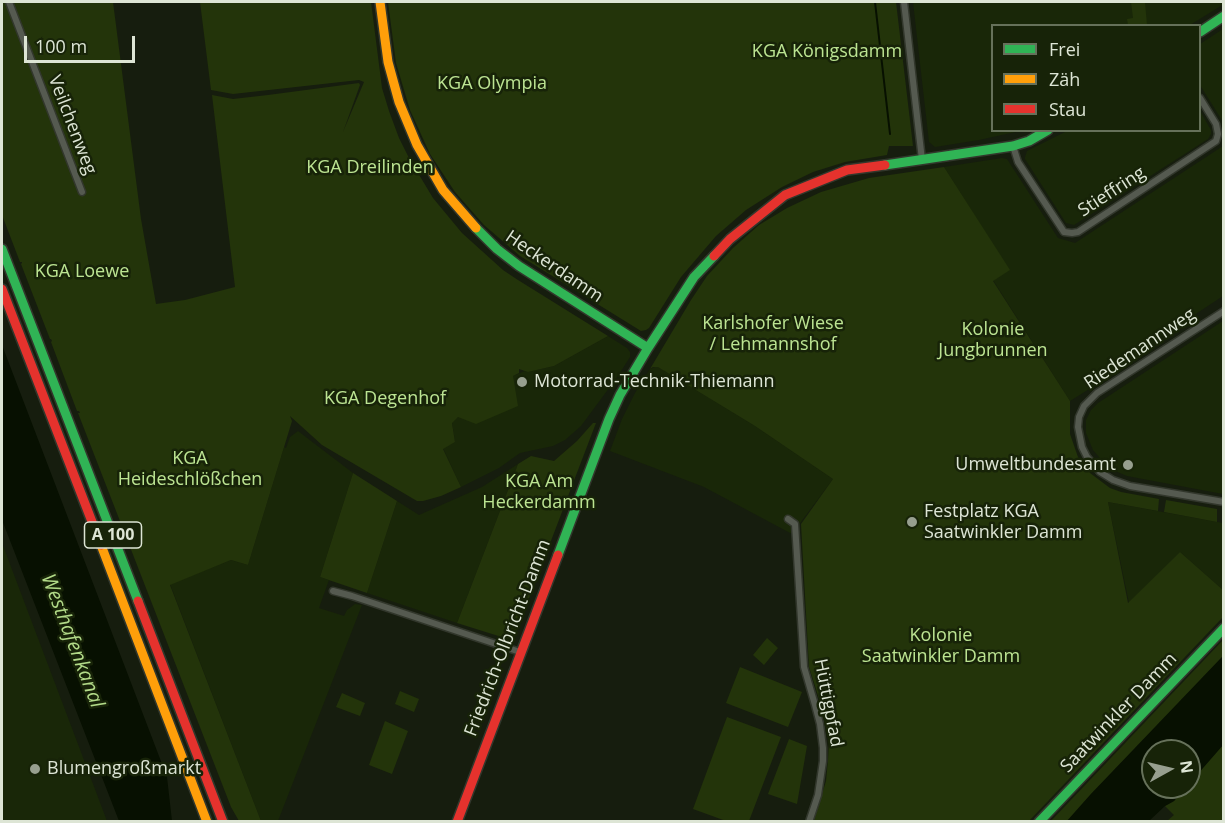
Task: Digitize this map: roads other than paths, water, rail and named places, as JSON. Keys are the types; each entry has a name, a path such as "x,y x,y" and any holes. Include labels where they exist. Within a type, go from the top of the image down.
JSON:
{"main road":[{"name":"Heckerdamm","path":"380,2 389,70 399,102 417,145 443,190 472,225 519,266 648,348"},
{"path":"1201,31 1224,16"},
{"name":"Friedrich-Olbricht-Damm","path":"457,822 609,419 620,395 648,348 685,290 704,266 730,239 784,195 847,170 1013,146 1029,141 1045,132"},
{"name":"A 100","path":"2,249 223,822"},
{"name":"A 100","path":"2,289 207,822"},
{"name":"Saatwinkler Damm","path":"1039,822 1224,628"}],"street":[{"name":"Veilchenweg","path":"9,2 82,192"},
{"path":"903,2 922,160"},
{"name":"Stieffring","path":"1013,146 1018,162 1064,232 1078,232 1216,141 1218,134 1216,124 1201,100"},
{"name":"Riedemannweg","path":"1224,312 1097,393 1084,406 1078,427 1079,439 1087,457 1100,472 1113,480 1130,486 1224,502"},
{"name":"Hüttigpfad","path":"788,519 795,524 804,667 820,724 823,748 818,795 809,822"},
{"path":"333,591 520,652"}],"water":[{"name":"Westhafenkanal","path":"2,345 167,777 172,821 119,821 2,520"},
{"path":"1223,656 1223,745 1201,770 1201,739 1144,739"},
{"path":"1141,742 1141,799 1176,799 1149,821 1067,821"}],"waterway":[{"path":"875,2 890,134"}],"place":[{"name":"Motorrad-Technik-Thiemann","path":"522,382"},
{"name":"Umweltbundesamt","path":"1128,465"},
{"name":"Festplatz KGA Saatwinkler Damm","path":"912,522"},
{"name":"Blumengroßmarkt","path":"35,769"}],"park label":[{"name":"KGA Königsdamm","path":"827,52"},
{"name":"KGA Olympia","path":"492,84"},
{"name":"KGA Dreilinden","path":"370,168"},
{"name":"KGA Loewe","path":"82,272"},
{"name":"Karlshofer Wiese / Lehmannshof","path":"773,334"},
{"name":"Kolonie Jungbrunnen","path":"993,340"},
{"name":"KGA Degenhof","path":"385,399"},
{"name":"KGA Heideschlößchen","path":"190,469"},
{"name":"KGA Am Heckerdamm","path":"539,492"},
{"name":"Kolonie Saatwinkler Damm","path":"941,646"}]}
